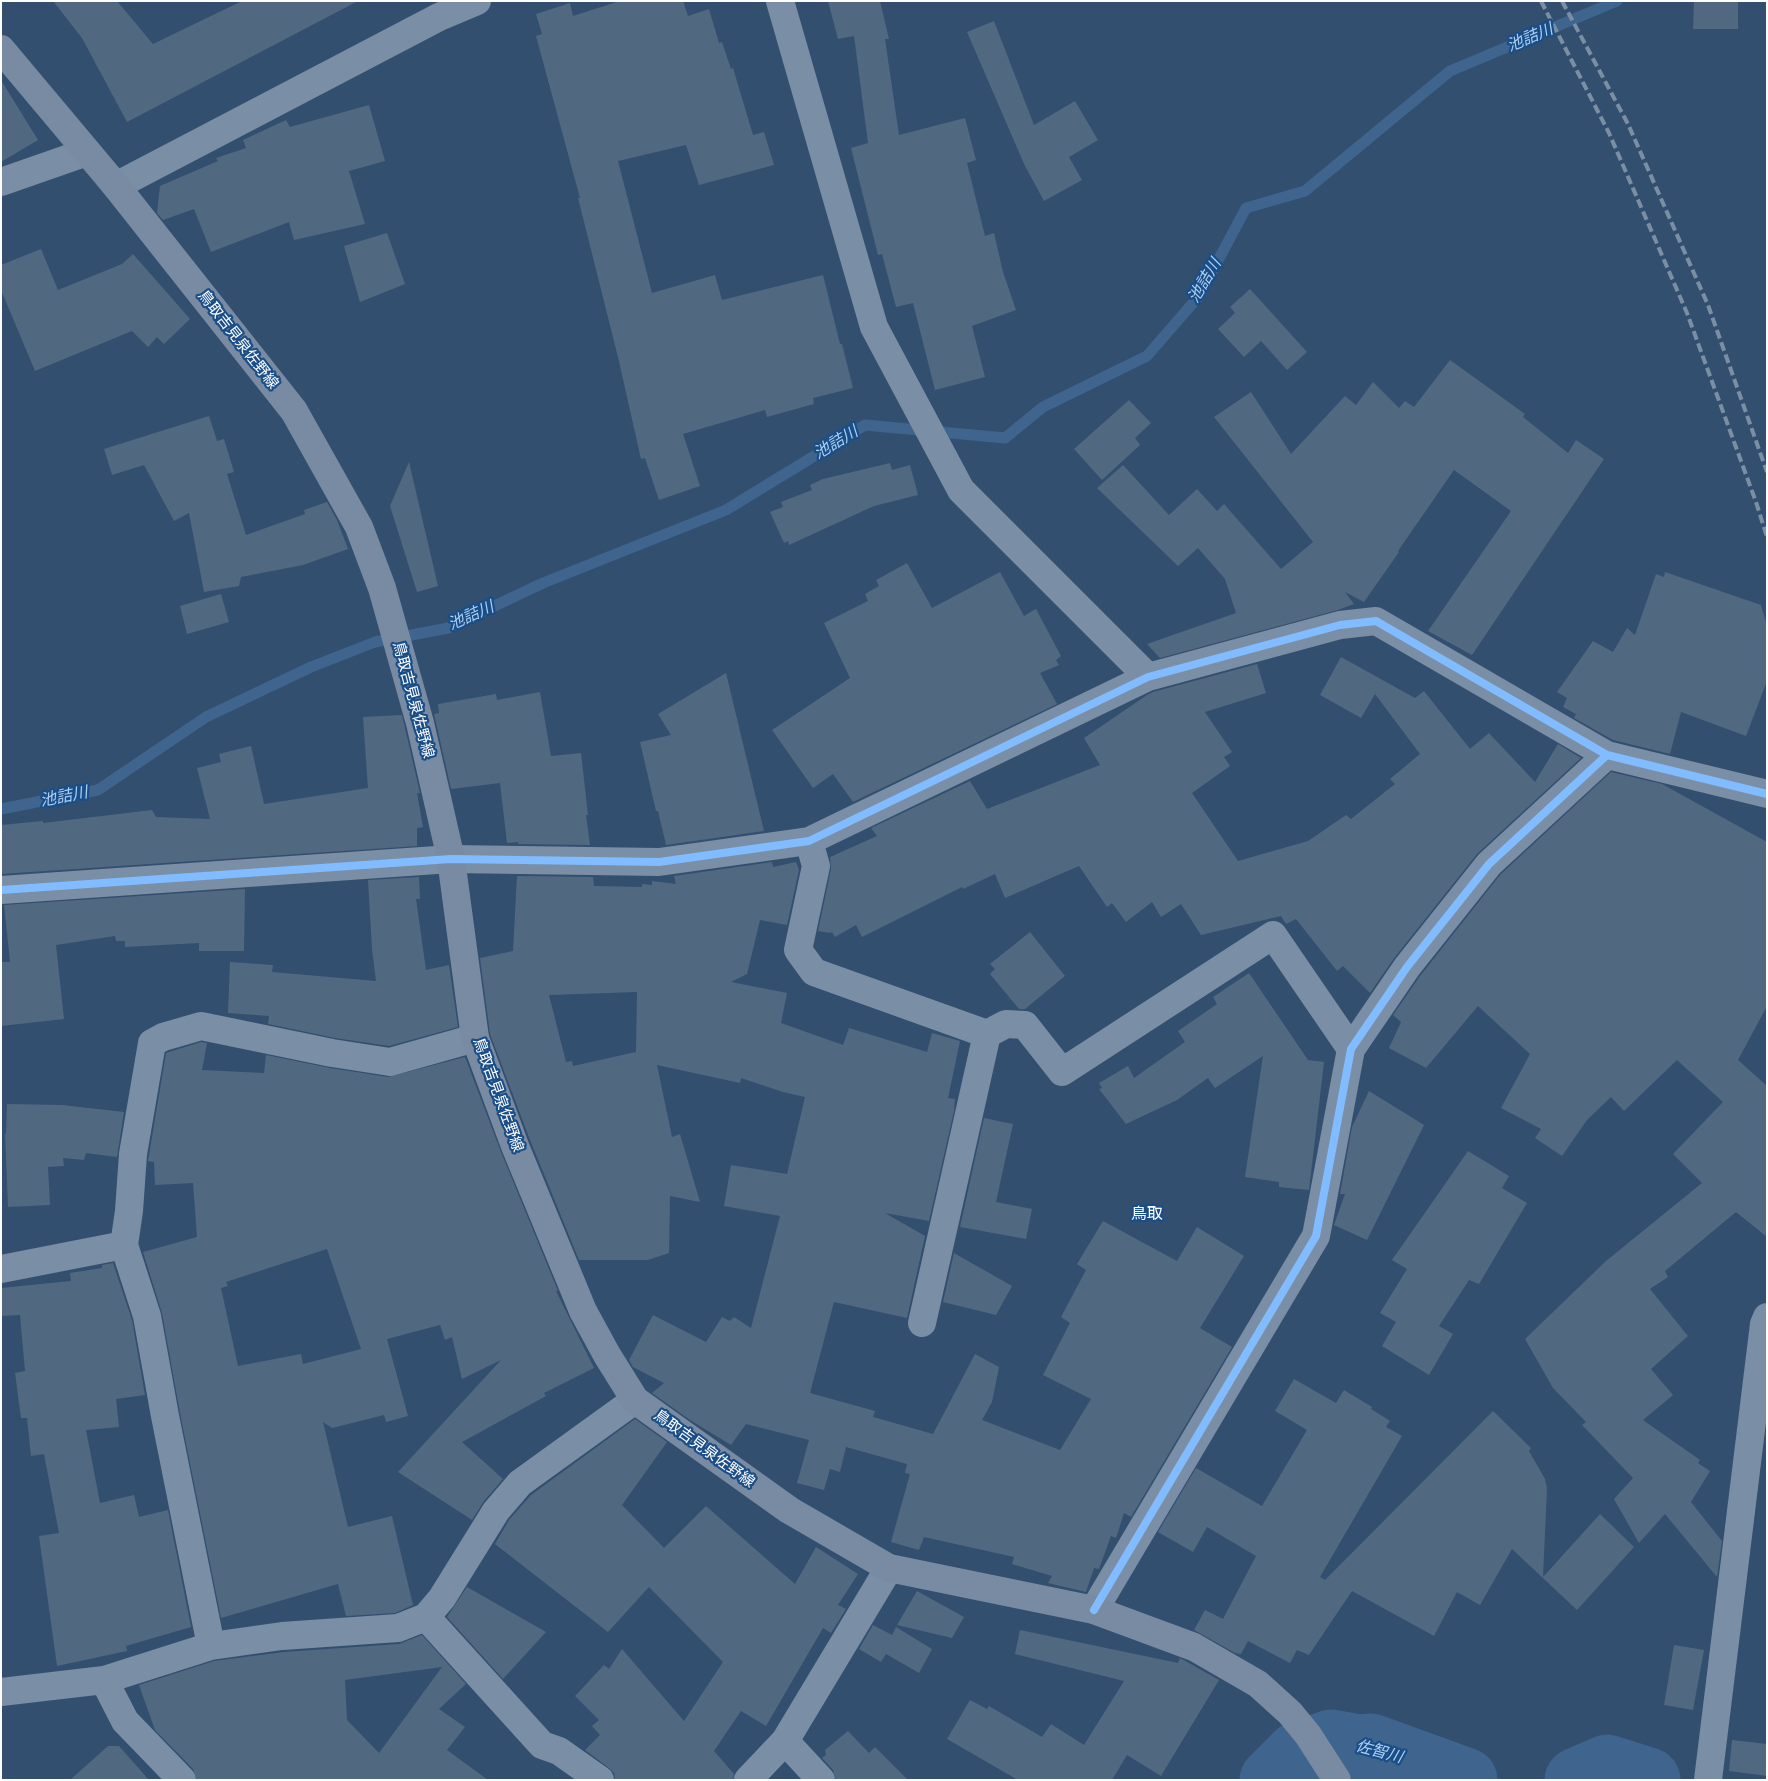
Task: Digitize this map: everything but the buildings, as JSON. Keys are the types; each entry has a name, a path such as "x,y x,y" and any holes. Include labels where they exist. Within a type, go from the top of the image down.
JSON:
{"main road":[{"name":"鳥取吉見泉佐野線","path":"1,49 116,186 294,411 359,527 382,588 420,723 451,859 475,1038 515,1146 583,1311 635,1400 789,1510 889,1568 1094,1610 1194,1647 1258,1684 1290,1712 1308,1735 1330,1770"}],"street":[{"path":"116,186 438,17 477,1"},
{"path":"780,1 874,327 961,490 1148,677"},
{"path":"1,182 86,152"},
{"path":"1,890 451,859 659,862 809,840 1148,677 1340,625 1376,621 1607,755 1767,794"},
{"path":"1094,1610 1316,1236 1351,1049 1407,967 1489,864 1607,755"},
{"path":"809,840 816,866 798,950 814,972 987,1034 1006,1024 1026,1024 1062,1072 1273,935 1351,1049"},
{"path":"211,1646 147,1316 124,1245 129,1210 133,1154 152,1043 163,1037 201,1026 332,1053 390,1062 475,1038"},
{"path":"922,1323 987,1034"},
{"path":"1,1270 124,1245"},
{"path":"1708,1780 1764,1324 1767,1318"},
{"path":"1,1692 104,1680 211,1646 282,1636 398,1628 426,1617 442,1598 496,1511 520,1483 635,1400"},
{"path":"748,1780 785,1741 889,1568"},
{"path":"426,1617 542,1745 559,1751 600,1780"},
{"path":"104,1680 125,1721 182,1780"},
{"path":"785,1741 821,1780"}],"waterway":[{"name":"池詰川","path":"1,809 98,790 206,717 311,667 375,642 448,628 543,583 726,510 865,425 1005,438 1043,407 1147,356 1199,296 1246,208 1305,191 1450,71 1617,1"},
{"name":"佐智川","path":"1272,1780 1298,1754 1331,1742 1359,1747 1371,1746 1465,1780"},
{"name":"佐智川","path":"1577,1780 1607,1767 1648,1780"}],"railway":[{"path":"1541,1 1609,133 1687,313 1767,537"},
{"path":"1562,1 1628,124 1708,305 1767,472"}],"cycle path":[{"path":"1,890 451,859 659,862 809,841 1148,677 1340,625 1376,621 1607,755 1767,794"},
{"path":"1094,1610 1316,1236 1351,1049 1407,967 1489,864 1607,755"}],"district":[{"name":"鳥取","path":"1147,1214"}]}
